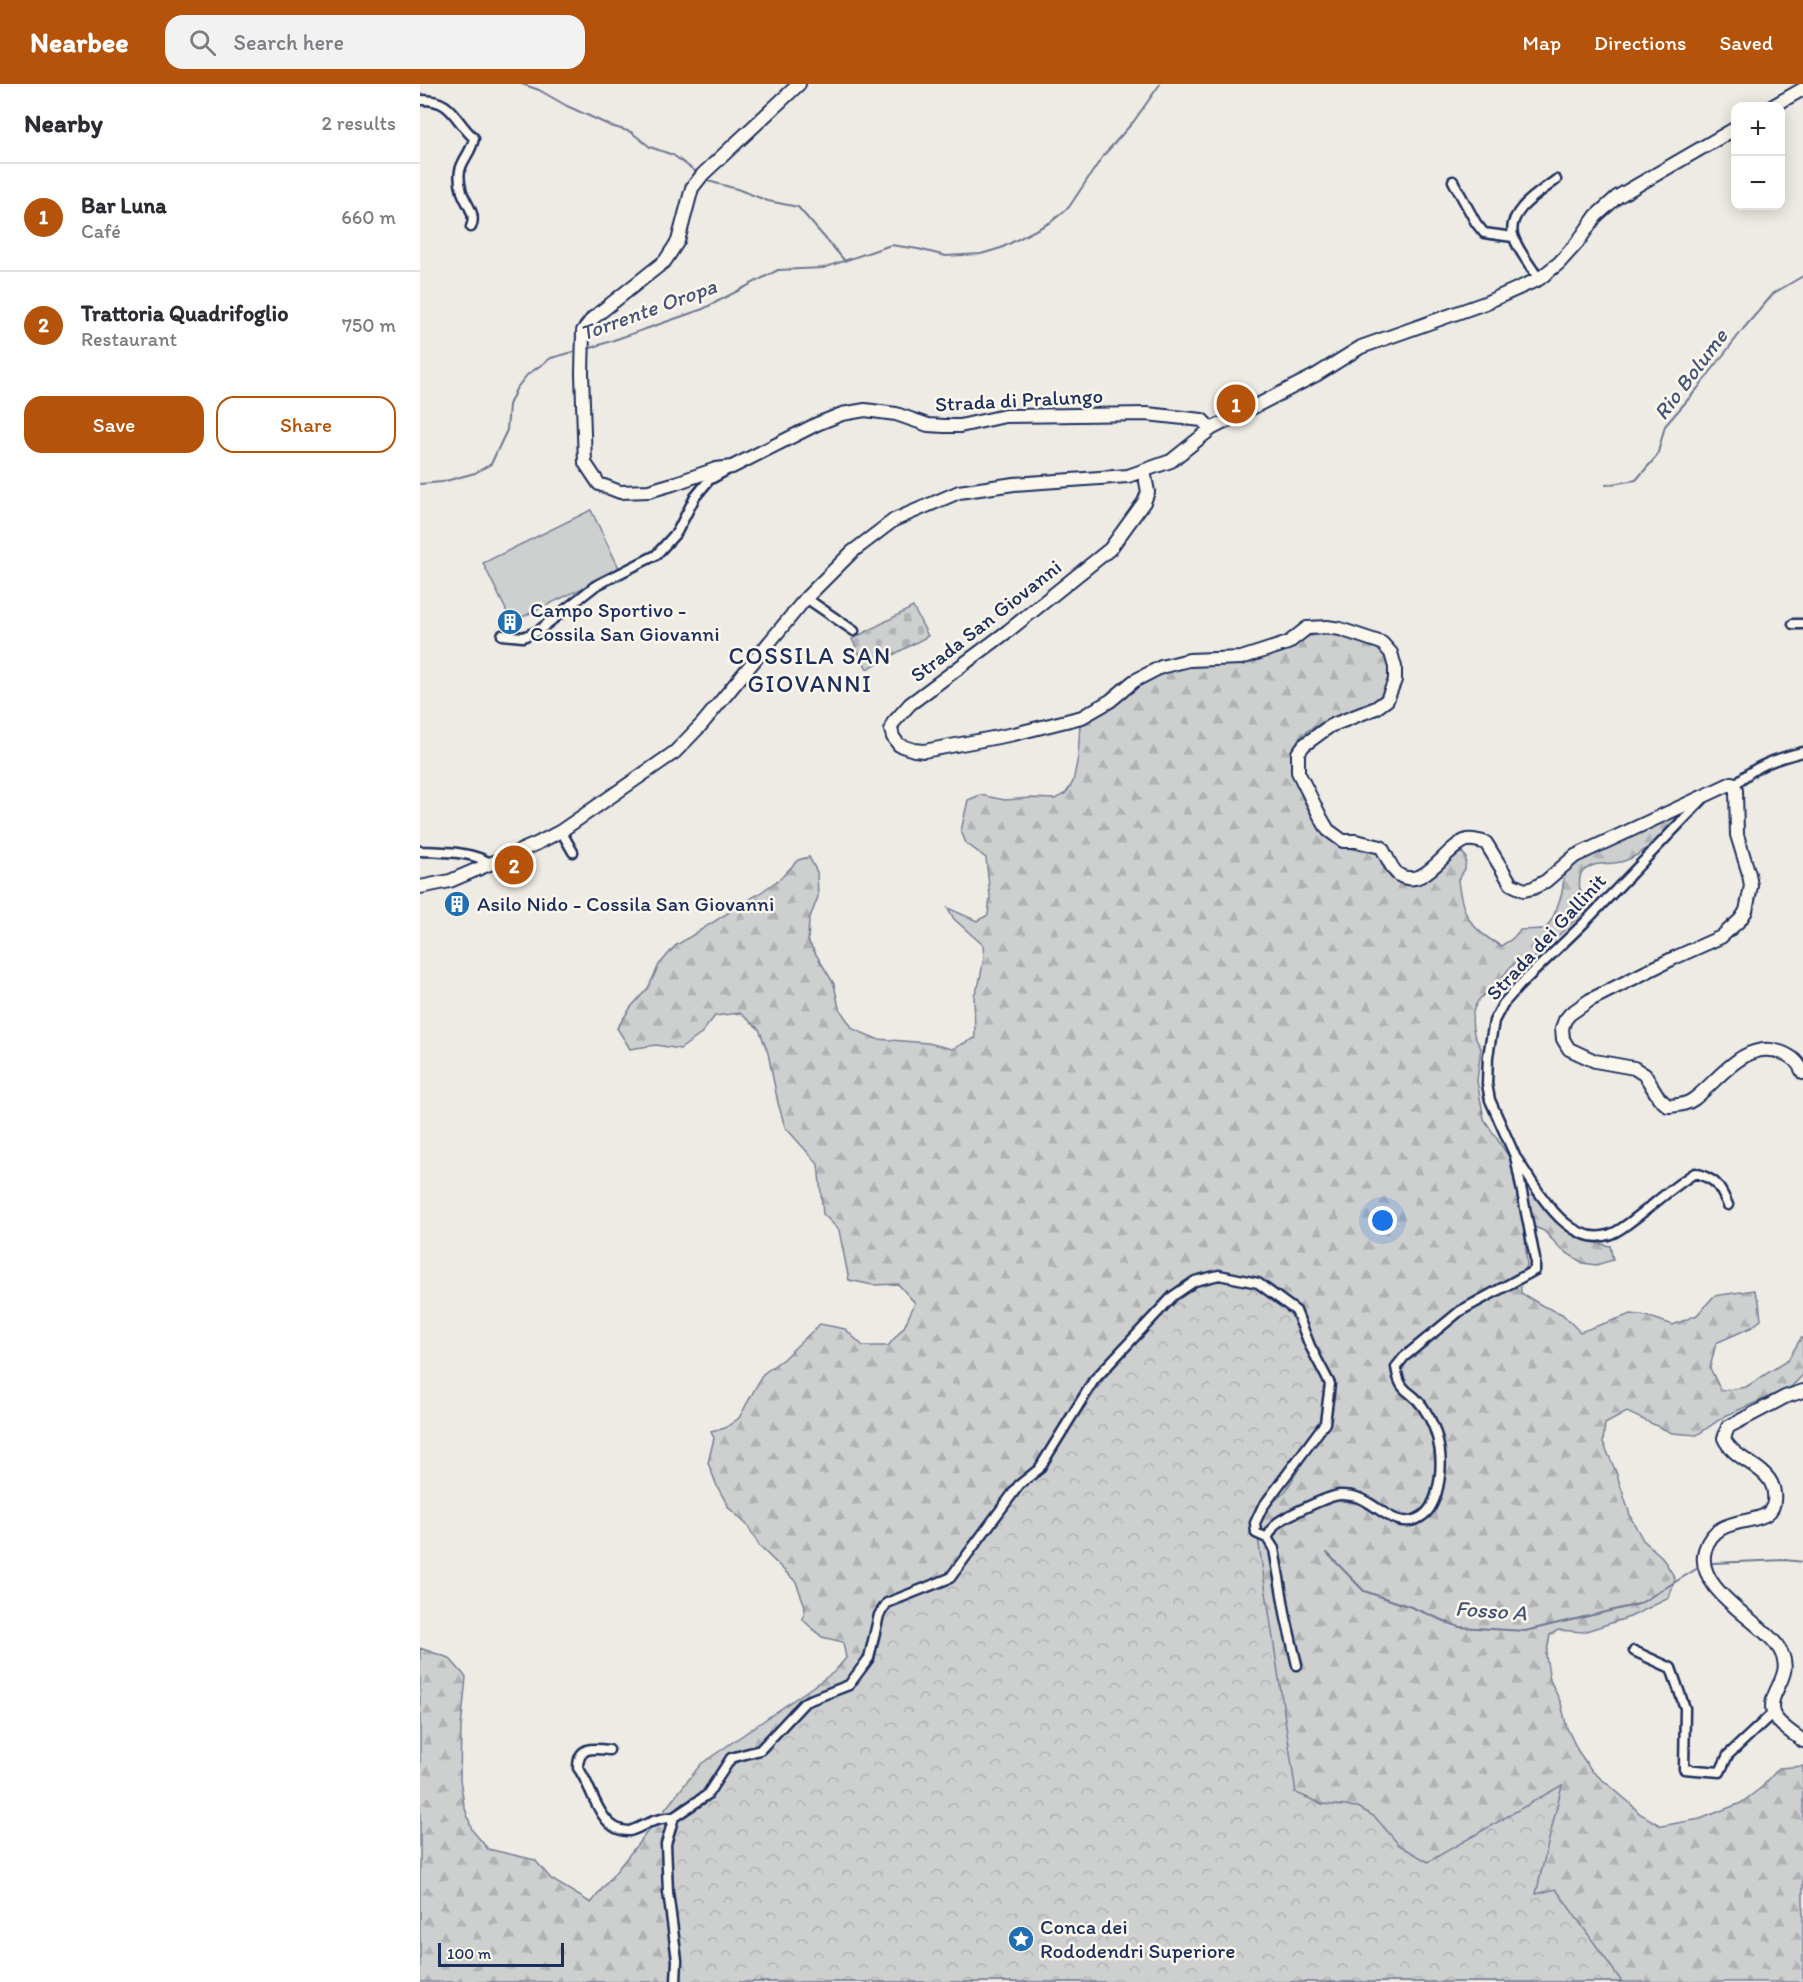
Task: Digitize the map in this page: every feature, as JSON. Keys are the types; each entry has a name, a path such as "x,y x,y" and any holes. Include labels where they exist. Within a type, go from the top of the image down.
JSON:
{"street":[{"name":"Strada di Pralungo","path":"799,84 703,174 692,188 678,240 665,261 594,318 583,332 585,463 599,484 620,492 650,491 732,467 817,424 842,414 865,410 896,414 928,425 944,426 960,426 1005,416 1147,414 1202,420 1211,429"},
{"path":"1780,102 1803,89"},
{"path":"420,100 432,100 446,105 474,138 459,168 462,192 474,217 471,227"},
{"path":"420,887 450,880 493,864 561,831 675,752 690,739 806,598 852,552 894,520 959,492 1014,484 1128,476 1171,461 1211,429 1316,375 1361,347 1485,303 1539,279 1559,263 1596,216 1617,197 1731,131"},
{"path":"1539,279 1513,237 1514,221 1531,198 1556,180"},
{"path":"1453,181 1476,224 1484,232 1513,237"},
{"path":"502,636 523,637 538,631 595,586 656,555 677,532 694,497 709,480 732,467"},
{"name":"Strada San Giovanni","path":"1144,471 1148,492 1144,502 1110,549 1008,631 910,704 893,723 891,729 899,745 924,751 1056,725 1082,717 1097,709 1134,681 1161,667 1189,660 1241,658 1288,643 1307,628 1327,627 1361,635 1382,643 1391,652 1395,667 1395,680 1386,700 1376,708 1330,726 1304,745 1298,753 1298,772 1329,830 1343,841 1356,841 1381,847 1393,869 1399,875 1412,878 1421,875 1466,840 1477,840 1486,843 1511,884 1524,890 1533,888 1546,881 1575,856 1705,797 1728,783 1734,785"},
{"path":"806,598 854,632"},
{"path":"1793,624 1803,624"},
{"path":"1803,752 1754,769 1734,785 1739,847 1749,873 1751,886 1746,911 1740,920 1721,937 1590,1000 1565,1020 1562,1028 1563,1039 1569,1049 1595,1061 1634,1068 1645,1075 1659,1098 1668,1106 1683,1105 1693,1100 1732,1064 1754,1052 1773,1050 1791,1056 1803,1073"},
{"name":"Strada dei Gallinit","path":"1267,1538 1275,1525 1286,1516 1339,1495 1359,1498 1397,1520 1413,1521 1425,1515 1432,1505 1440,1483 1441,1450 1423,1407 1398,1380 1396,1367 1404,1357 1460,1311 1535,1270 1535,1259 1515,1156 1490,1100 1487,1084 1488,1056 1494,1021 1519,986 1584,923 1705,797"},
{"path":"561,831 573,852"},
{"path":"420,850 457,852 480,857 493,864"},
{"path":"1515,1156 1561,1220 1581,1235 1597,1237 1610,1235 1695,1173 1710,1177 1721,1190 1728,1204"},
{"path":"609,1750 592,1748 585,1750 578,1760 578,1768 586,1778 603,1816 611,1824 630,1831 654,1820 674,1817 707,1795 731,1758 760,1750 805,1702 849,1685 869,1658 879,1615 887,1603 950,1578 1019,1485 1039,1469 1094,1380 1173,1296 1195,1281 1219,1275 1258,1283 1296,1311 1310,1346 1330,1384 1324,1423 1262,1508 1255,1523 1256,1533 1267,1538 1274,1549 1297,1665"},
{"path":"1803,1391 1785,1397 1728,1427 1724,1438 1727,1446 1740,1459 1769,1478 1775,1496 1769,1514 1762,1518 1727,1524 1718,1530 1705,1548 1704,1559 1706,1570 1718,1589 1742,1615 1770,1637 1783,1656 1785,1663 1783,1679 1773,1701 1773,1713 1803,1741"},
{"path":"1634,1651 1671,1668 1685,1708 1684,1769 1720,1773 1728,1755 1773,1713"},
{"path":"674,1817 666,1844 668,1892 677,1960 676,1982"}],"green space":[{"path":"591,510 620,570 512,622 483,563"},
{"path":"913,607 928,636 867,669 852,639"},
{"path":"1331,632 1362,641 1384,653 1388,658 1390,672 1387,687 1379,698 1366,706 1318,725 1305,733 1295,745 1292,754 1294,770 1301,795 1311,815 1333,840 1352,849 1379,854 1389,862 1406,883 1462,852 1466,857 1465,869 1458,880 1465,912 1475,927 1501,946 1520,930 1545,929 1558,905 1566,872 1576,862 1639,831 1682,814 1641,853 1618,863 1592,866 1581,873 1580,891 1592,904 1532,960 1517,963 1511,967 1498,987 1480,999 1473,1012 1472,1020 1474,1035 1481,1048 1477,1081 1484,1119 1526,1183 1553,1218 1574,1234 1586,1241 1610,1246 1613,1260 1596,1265 1583,1263 1562,1250 1544,1231 1532,1226 1525,1237 1527,1266 1520,1276 1521,1293 1562,1314 1580,1332 1631,1314 1647,1316 1673,1325 1697,1315 1714,1296 1754,1290 1759,1301 1761,1320 1752,1327 1716,1343 1710,1368 1721,1391 1746,1387 1788,1360 1801,1338 1803,1339 1803,1375 1791,1387 1725,1416 1697,1435 1672,1433 1627,1412 1605,1424 1603,1442 1616,1472 1631,1518 1643,1540 1662,1557 1675,1578 1669,1598 1630,1617 1583,1632 1558,1630 1550,1635 1546,1656 1550,1680 1578,1751 1592,1771 1639,1813 1661,1826 1700,1819 1741,1803 1762,1787 1779,1768 1803,1766 1803,1982 420,1982 420,1648 449,1658 466,1677 461,1728 460,1779 464,1805 472,1830 488,1849 535,1860 551,1879 591,1903 701,1764 834,1672 846,1658 843,1642 822,1637 803,1620 805,1606 796,1582 760,1547 747,1525 729,1508 708,1463 714,1438 711,1432 725,1428 739,1418 763,1374 783,1359 820,1324 845,1329 863,1346 888,1346 904,1327 915,1303 898,1284 873,1285 849,1280 839,1230 823,1214 818,1164 785,1127 768,1053 759,1029 740,1013 715,1016 700,1035 680,1049 656,1045 630,1049 617,1028 648,988 659,965 675,946 760,893 781,878 798,860 809,857 817,872 818,897 809,920 808,941 834,984 839,1008 853,1029 877,1039 928,1043 952,1049 975,1038 974,995 979,984 984,958 983,945 954,919 948,908 977,921 988,915 990,896 986,858 966,843 961,831 968,800 980,795 1005,800 1055,799 1066,793 1073,782 1078,757 1080,725 1146,680 1164,672 1186,667 1240,664 1286,649 1306,637"},
{"path":"1233,1275 1299,1314 1327,1383 1322,1430 1285,1492 1255,1518 1296,1793 1322,1804 1358,1807 1375,1817 1399,1845 1428,1862 1562,1785 1536,1894 1556,1889 1622,1982 677,1982 677,1934 669,1845 676,1810 702,1793 732,1763 759,1746 806,1705 846,1682 874,1654 881,1618 889,1607 947,1574 1022,1489 1065,1436 1103,1380 1190,1280"}],"waterway":[{"path":"522,84 539,90 611,126 631,132 650,147 673,155 695,171"},
{"name":"Torrente Oropa","path":"588,349 703,309 778,270 823,268 891,245 946,256 981,254 1001,248 1051,222 1069,207 1103,156 1134,121 1160,84"},
{"path":"708,181 768,201 798,207 845,261"},
{"name":"Rio Bolume","path":"1606,485 1636,480 1657,456 1665,426 1698,388 1744,328 1774,293 1803,276"},
{"name":"Torrente Oropa","path":"420,484 442,482 475,473 491,464 507,430 509,405 516,389 527,375 551,358 577,351"},
{"name":"Fosso A","path":"1327,1553 1364,1591 1459,1627 1525,1631 1639,1604 1698,1568"},
{"name":"Fosso A","path":"1713,1563 1785,1560 1803,1562"}],"place":[{"name":"Bar Luna","path":"1236,404"},
{"name":"Campo Sportivo - Cossila San Giovanni","path":"510,622"},
{"name":"Trattoria Quadrifoglio","path":"514,865"},
{"name":"Asilo Nido - Cossila San Giovanni","path":"457,904"},
{"name":"Conca dei Rododendri Superiore","path":"1021,1939"}],"district":[{"name":"COSSILA SAN GIOVANNI","path":"810,670"}]}
